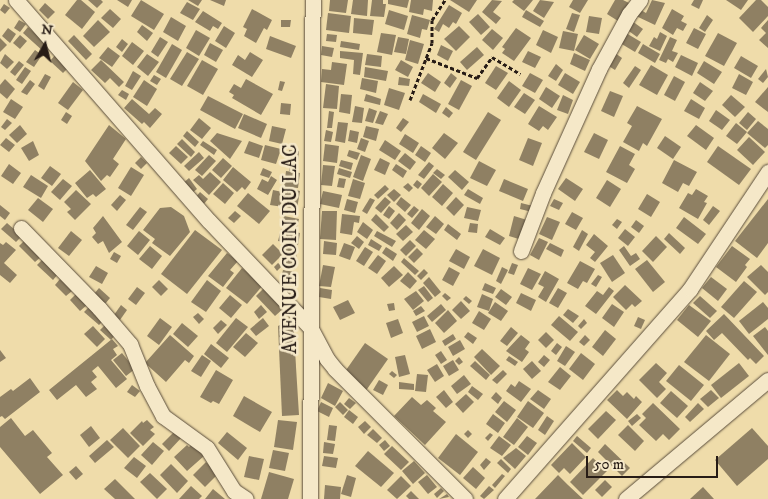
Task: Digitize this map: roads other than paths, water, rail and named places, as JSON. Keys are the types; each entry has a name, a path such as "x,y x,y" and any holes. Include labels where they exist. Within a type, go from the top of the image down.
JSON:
{"street":[{"path":"16,0 209,220 310,327 327,359 335,369 465,499"},
{"name":"AVENUE COIN DU LAC","path":"310,499 313,0"},
{"path":"521,251 543,193 600,69 629,14 640,0"},
{"path":"505,499 690,289 768,172"},
{"path":"21,228 99,308 130,344 147,386 162,416 207,448 234,491 246,499"},
{"path":"626,499 768,380"}]}
